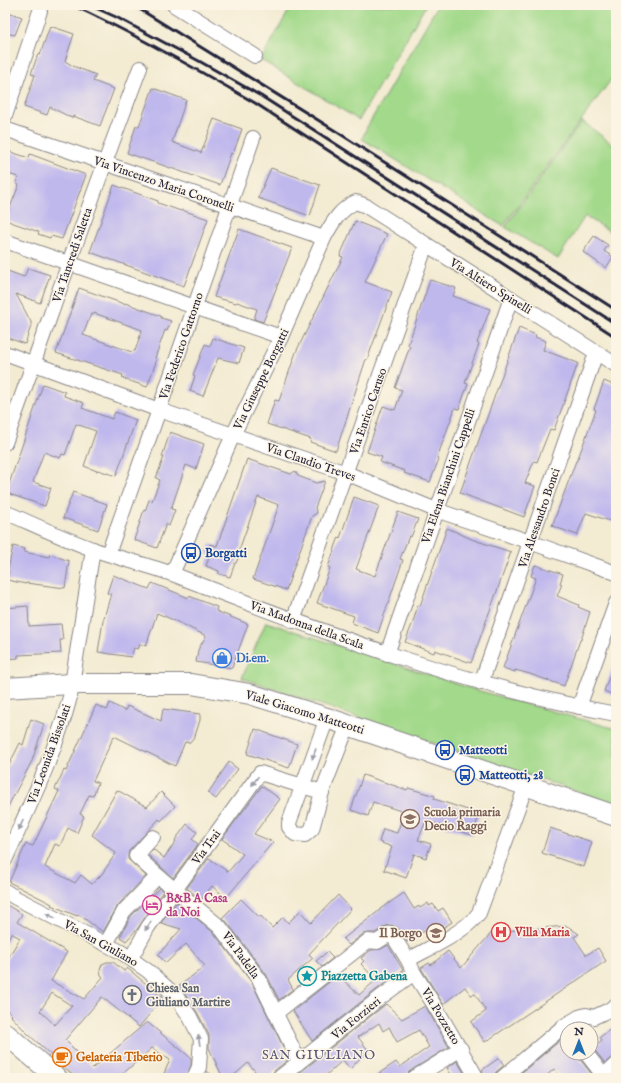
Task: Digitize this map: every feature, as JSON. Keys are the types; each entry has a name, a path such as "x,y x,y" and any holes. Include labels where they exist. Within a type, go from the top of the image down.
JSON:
{"main road":[{"name":"Viale Giacomo Matteotti","path":"5,688 71,684 191,684 250,694 327,718 616,816"},
{"path":"5,1033 57,1078"}],"street":[{"path":"174,5 255,56"},
{"path":"5,116 40,11"},
{"name":"Via Tancredi Saletta","path":"5,443 104,163 140,68"},
{"name":"Via Vincenzo Maria Coronelli","path":"5,129 324,238"},
{"name":"Via Federico Gattorno","path":"108,554 253,138"},
{"name":"Via Giuseppe Borgatti","path":"172,574 233,435 281,337 332,222 347,206 356,202 366,206"},
{"name":"Via Altiero Spinelli","path":"366,206 616,365"},
{"path":"5,241 69,265 281,337"},
{"name":"Via Enrico Caruso","path":"293,621 426,245"},
{"name":"Via Elena Bianchini Cappelli","path":"387,654 511,298"},
{"name":"Via Claudio Treves","path":"5,353 159,410 346,473 436,510 616,573"},
{"name":"Via Alessandro Bonci","path":"481,683 596,353"},
{"name":"Via Madonna della Scala","path":"5,512 93,549 172,574 293,621 387,654 481,683 578,707 616,714"},
{"name":"Via Leonida Bissolati","path":"5,860 38,788 64,721 70,697 93,549"},
{"path":"578,707 616,603"},
{"path":"327,718 289,823 289,827 295,834 305,835 312,829 322,792 348,725"},
{"name":"Via Trai","path":"131,958 148,927 260,773 322,792"},
{"path":"408,960 460,930 479,913 526,786"},
{"name":"Via Padella","path":"153,837 136,856 220,927 259,979 299,1061"},
{"path":"106,944 124,911 158,876"},
{"name":"Via San Giuliano","path":"5,891 131,958 148,970 176,996 190,1017 201,1039 199,1067 194,1078"},
{"name":"Via Pozzetto","path":"276,1013 368,941 377,942 391,933 477,1078"},
{"name":"Via Forzieri","path":"279,1078 381,997 414,974"},
{"path":"574,1021 579,1017 586,1015 594,1017 616,1005"},
{"path":"510,1075 559,1034"},
{"path":"414,1078 461,1049"},
{"path":"591,1061 602,1077 616,1064"}],"green space":[{"path":"292,5 426,5 359,120 261,60"},
{"path":"438,5 616,5 616,73 503,226 362,139 367,127"},
{"path":"582,121 616,147 616,235 585,216 558,259 505,227"},
{"path":"266,622 473,689 616,729 616,805 242,678"}],"building":[{"path":"5,11 22,17 15,35 5,33"},
{"path":"50,26 74,34 65,61 73,66 96,75 93,81 114,89 100,126 73,116 72,118 50,107 47,115 24,107 35,75 31,74 38,54 40,55"},
{"path":"153,88 186,100 172,142 201,153 214,119 242,129 233,154 231,153 220,185 127,153 136,126 139,126"},
{"path":"5,150 29,158 30,154 86,175 62,239 51,236 50,238 38,234 39,232 5,220 19,185 16,183 18,177 5,173"},
{"path":"271,168 320,185 310,216 258,198"},
{"path":"114,185 158,201 158,203 208,219 184,286 90,252"},
{"path":"355,221 387,234 365,282 392,292 367,360 366,359 336,451 310,442 311,439 267,424 275,400 279,401 296,352 343,257 340,256"},
{"path":"239,229 292,248 263,322 254,319 257,309 237,302 214,297"},
{"path":"594,236 608,245 604,251 613,257 606,268 583,252"},
{"path":"28,268 50,275 40,303 16,294 31,322 25,344 5,337 5,270 24,277"},
{"path":"430,280 456,288 453,296 490,309 477,343 479,344 465,383 468,384 459,409 455,408 430,482 404,473 405,471 380,462 382,457 367,452 383,406 395,410 402,390 395,388 410,346 408,345"},
{"path":"79,288 124,304 125,303 171,321 167,331 165,330 147,387 122,378 123,375 56,353","holes":["94,313 142,330 135,351 132,352 83,335 91,314 93,315"]},
{"path":"519,328 546,341 543,350 578,363 554,430 550,429 537,462 534,461 525,483 535,486 524,517 460,493"},
{"path":"213,338 244,348 239,363 218,358 203,396 190,391 195,376 193,375 205,344 210,346"},
{"path":"604,381 616,386 616,523 586,513 577,535 552,526 596,410 594,409"},
{"path":"43,384 65,392 64,396 84,403 82,408 112,419 115,412 136,420 116,476 84,466 96,431 76,424 65,455 62,454 60,458 44,452 33,482 51,488 45,506 6,493"},
{"path":"170,432 204,444 196,469 186,465 171,509 175,510 169,526 166,524 157,548 134,540 144,510 145,511 149,500 152,501 160,480 156,478 164,457 162,457"},
{"path":"247,459 291,474 295,471 298,476 316,483 325,481 315,508 317,513 312,516 286,590 253,579 279,505 258,497 238,553 240,554 230,577 219,574 219,571 206,566 210,555 207,553 210,544 217,546"},
{"path":"73,492 107,504 98,530 63,518"},
{"path":"354,497 379,506 356,569 375,576 398,512 418,519 411,537 409,536 400,559 403,560 378,633 352,623 354,616 317,603 330,568 328,567"},
{"path":"447,528 474,540 511,552 471,663 435,650 434,653 405,642 418,605 420,606"},
{"path":"13,546 25,549 24,552 49,557 50,554 69,561 65,588 26,584 7,580"},
{"path":"535,565 563,574 560,583 562,584 557,596 579,605 578,607 590,612 564,686 530,674 515,670 515,672 503,668 536,578 531,576"},
{"path":"113,575 149,589 152,583 189,598 189,596 217,607 216,611 248,624 232,668 196,662 198,650 206,636 157,613 146,646 140,644 138,649 134,648 131,657 98,652 103,621 111,594 107,593"},
{"path":"28,606 29,626 61,624 63,640 60,640 61,653 18,655 18,658 7,659 5,608"},
{"path":"615,661 616,662 616,696 604,691"},
{"path":"110,703 125,711 127,706 161,721 163,709 200,714 200,720 195,736 189,743 185,742 175,766 114,736 93,781 98,783 93,796 89,795 80,814 84,816 77,833 68,828 60,846 55,844 45,867 75,883 81,875 92,884 102,874 116,853 92,835 117,790 147,807 161,792 175,806 161,821 159,819 129,851 128,859 146,876 118,905 103,932 78,914 77,916 51,905 52,904 9,882 26,844 33,846 59,791 55,789 64,770 66,771 96,705 107,710"},
{"path":"31,719 44,724 32,761 5,812 5,773 20,743 23,745"},
{"path":"255,729 297,744 289,768 247,754"},
{"path":"229,762 238,769 216,799 208,793"},
{"path":"363,775 407,790 408,788 435,796 434,799 480,814 472,835 426,821 418,840 431,844 426,858 414,854 406,878 384,870 392,847 379,842 383,829 397,833 404,813 373,802 368,816 351,810"},
{"path":"262,786 280,799 254,834 273,842 226,898 212,886 201,900 187,888 209,858 228,872 243,854 222,839"},
{"path":"187,824 197,832 192,839 198,844 173,878 148,855 153,849 164,858"},
{"path":"550,828 592,842 584,867 542,853"},
{"path":"159,888 163,891 138,928 126,941 120,937 131,916"},
{"path":"404,893 414,909 419,906 420,908 428,903 429,906 433,904 438,911 443,908 452,922 435,933 431,927 407,942 398,928 391,925 386,926 375,933 363,934 349,945 343,939 380,909"},
{"path":"338,895 351,909 309,954 313,958 288,980 293,989 279,1000 266,974 227,922 222,918 241,899 259,917 261,916 272,928 283,917 288,923 300,911 311,923"},
{"path":"177,902 214,933 252,983 289,1059 274,1071 271,1078 261,1078 248,1063 231,1078 223,1078 209,1048 209,1035 197,1012 183,991 178,987 205,966 186,944 166,963 158,955 181,929 161,923"},
{"path":"5,904 22,914 17,922 67,952 51,981 84,999 103,977 100,970 102,964 113,962 124,971 127,968 163,998 139,1027 102,997 65,1040 93,1068 147,1022 191,1058 191,1065 186,1078 162,1078 170,1060 152,1048 118,1078 76,1078 27,1033 5,1008 5,963 20,938 11,933 5,945","holes":["52,993 72,1006 55,1025 40,1011"]},
{"path":"567,926 579,934 574,937 586,955 598,948 606,961 485,1042 471,1022 486,1011 475,994 471,995 465,987 443,1004 421,968 429,963 431,965 448,951 461,968 492,932"},
{"path":"388,945 403,970 312,1041 293,1011 338,975 359,995 376,980 361,964 364,961 361,958 371,950 381,949"},
{"path":"327,952 333,958 322,967 316,961"},
{"path":"386,1004 402,1019 425,1006 449,1047 410,1071 406,1078 372,1078 396,1062 400,1067 429,1047 419,1030 397,1042 389,1027 383,1031 379,1023 358,1037 368,1050 350,1069 343,1060 323,1078 293,1078"},
{"path":"616,1025 616,1056 605,1063 599,1056 599,1043 602,1040 600,1037"},
{"path":"559,1041 559,1061 581,1061 593,1076 593,1078 562,1078 554,1069 544,1078 515,1078"},
{"path":"499,1058 504,1065 496,1072 494,1078 485,1078 482,1070"},
{"path":"457,1061 467,1078 453,1078 447,1068"},
{"path":"207,1071 215,1078 203,1078"}],"railway":[{"path":"72,5 165,52 255,103 616,337"},
{"path":"89,5 116,17 261,96 616,324"},
{"path":"133,5 334,130 616,310"}],"place":[{"name":"Borgatti","path":"191,553"},
{"name":"Di.em.","path":"222,658"},
{"name":"Matteotti","path":"445,750"},
{"name":"Matteotti, 28","path":"465,775"},
{"name":"Scuola primaria Decio Raggi","path":"410,819"},
{"name":"B&B A Casa da Noi","path":"152,905"},
{"name":"Villa Maria","path":"501,932"},
{"name":"Il Borgo","path":"436,933"},
{"name":"Piazzetta Gabena","path":"307,976"},
{"name":"Chiesa San Giuliano Martire","path":"132,995"},
{"name":"Gelateria Tiberio","path":"62,1057"}],"district":[{"name":"SAN GIULIANO","path":"319,1054"}]}
